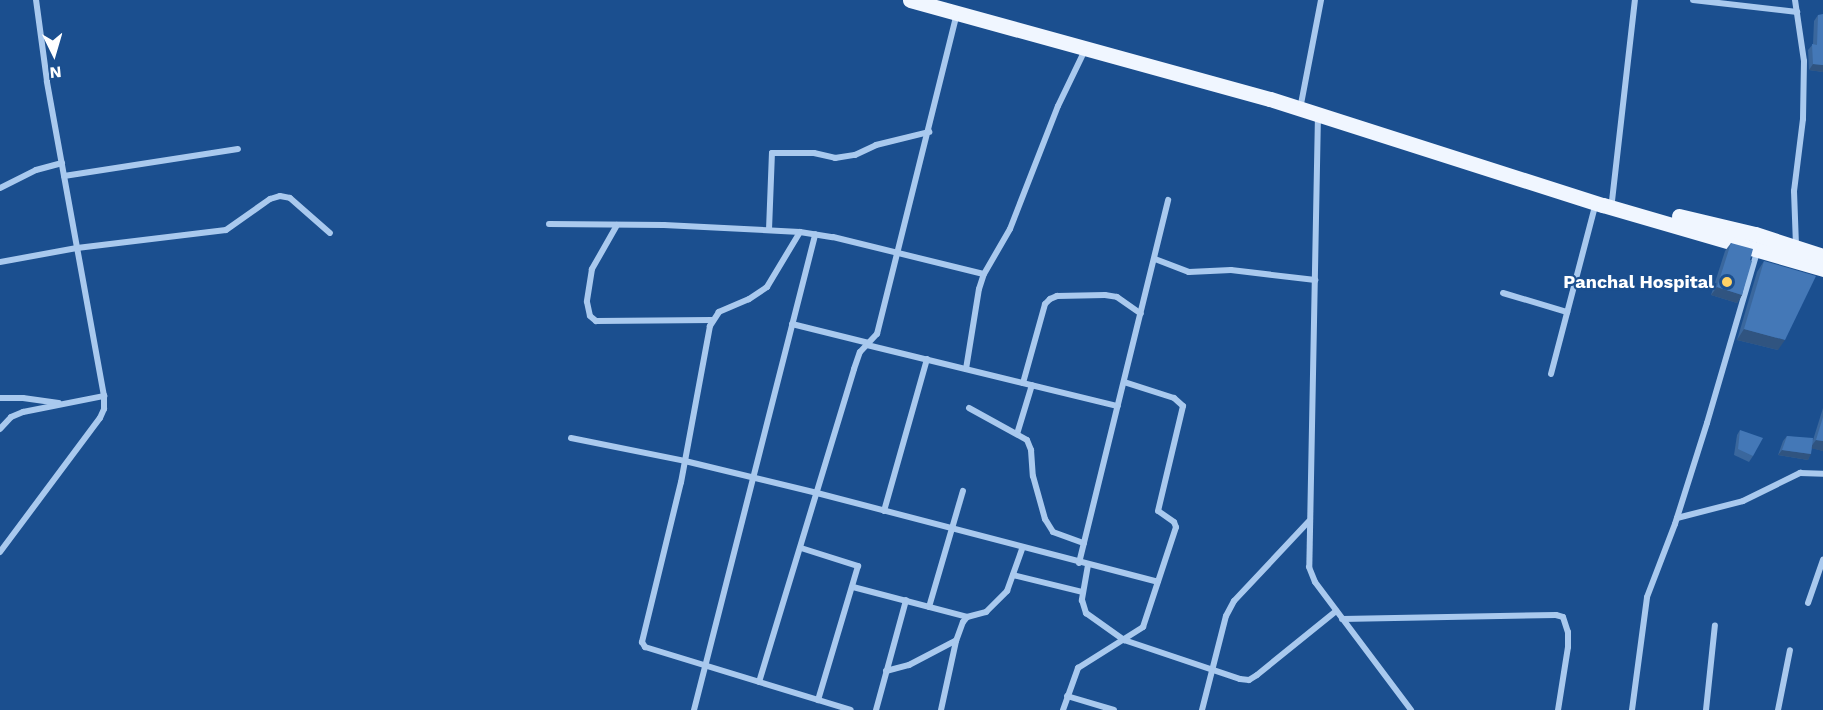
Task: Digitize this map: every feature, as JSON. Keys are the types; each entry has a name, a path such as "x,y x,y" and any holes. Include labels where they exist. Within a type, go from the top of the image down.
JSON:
{"main road":[{"path":"909,0 953,6 1300,104 1596,202 1823,269"},
{"path":"953,6 1084,50 1318,111 1612,201 1796,246 1823,256"}],"street":[{"path":"0,552 100,418 104,409 104,396 64,176 36,0"},
{"path":"1300,104 1322,0"},
{"path":"1612,201 1635,0"},
{"path":"1693,0 1797,12"},
{"path":"1795,0 1804,61 1803,120 1794,191 1796,246"},
{"path":"759,682 854,369 860,352 877,334 929,132 953,6"},
{"path":"966,369 979,289 984,274 1010,229 1058,106 1084,50"},
{"path":"1318,111 1309,567 1314,582 1411,710"},
{"path":"769,230 772,153 814,153 834,158 855,155 876,145 929,132"},
{"path":"64,176 238,149"},
{"path":"0,188 36,170 62,163"},
{"path":"0,262 77,248 226,230 270,199 280,196 290,198 330,232"},
{"path":"1079,563 1168,200"},
{"path":"1551,374 1596,202"},
{"path":"549,224 800,232 984,274"},
{"path":"617,225 592,269 587,302 590,316 596,321 712,320"},
{"path":"800,232 766,287 749,299 719,312 712,320 685,461 642,642 645,647 851,710"},
{"path":"694,710 815,234"},
{"path":"1632,710 1647,597 1677,518 1758,249"},
{"path":"1155,259 1189,272 1231,270 1315,280"},
{"path":"1503,293 1568,312"},
{"path":"1023,383 1046,304 1050,299 1057,296 1105,295 1117,297 1141,314"},
{"path":"792,324 1118,406"},
{"path":"884,512 927,359"},
{"path":"1064,710 1078,668 1143,627 1176,527 1174,522 1158,511 1182,406 1174,398 1124,382"},
{"path":"1017,434 1032,385"},
{"path":"0,429 17,414 104,396"},
{"path":"0,398 23,398 64,404"},
{"path":"969,408 1027,440 1031,450 1035,486 1045,519 1053,532 1084,543"},
{"path":"571,438 685,461 817,493 1022,549 1158,582"},
{"path":"1677,518 1743,501 1800,473 1823,474"},
{"path":"929,606 963,491"},
{"path":"1202,710 1226,616 1234,602 1309,521"},
{"path":"801,548 856,563 858,570 818,700"},
{"path":"853,587 967,617 986,612 1003,597 1022,549"},
{"path":"1808,603 1823,560"},
{"path":"1088,566 1082,607 1086,613 1124,640 1249,680 1336,611"},
{"path":"1013,575 1083,592"},
{"path":"876,710 906,600"},
{"path":"1342,619 1556,615 1563,617 1568,632 1568,647 1558,710"},
{"path":"941,710 956,641 967,617"},
{"path":"1706,710 1715,625"},
{"path":"886,671 909,665 956,641"},
{"path":"1778,710 1790,650"},
{"path":"1067,696 1114,710"}],"building":[{"path":"1823,14 1823,65 1813,64 1812,44 1817,45 1818,15"},
{"path":"1731,243 1753,249 1750,260 1752,261 1742,295 1717,287"},
{"path":"1764,261 1816,276 1785,340 1744,329"},
{"path":"1823,417 1823,441 1816,440"},
{"path":"1740,430 1763,438 1753,456 1738,449"},
{"path":"1787,436 1813,438 1811,454 1782,450"}],"place":[{"name":"Panchal Hospital","path":"1727,282"}]}
